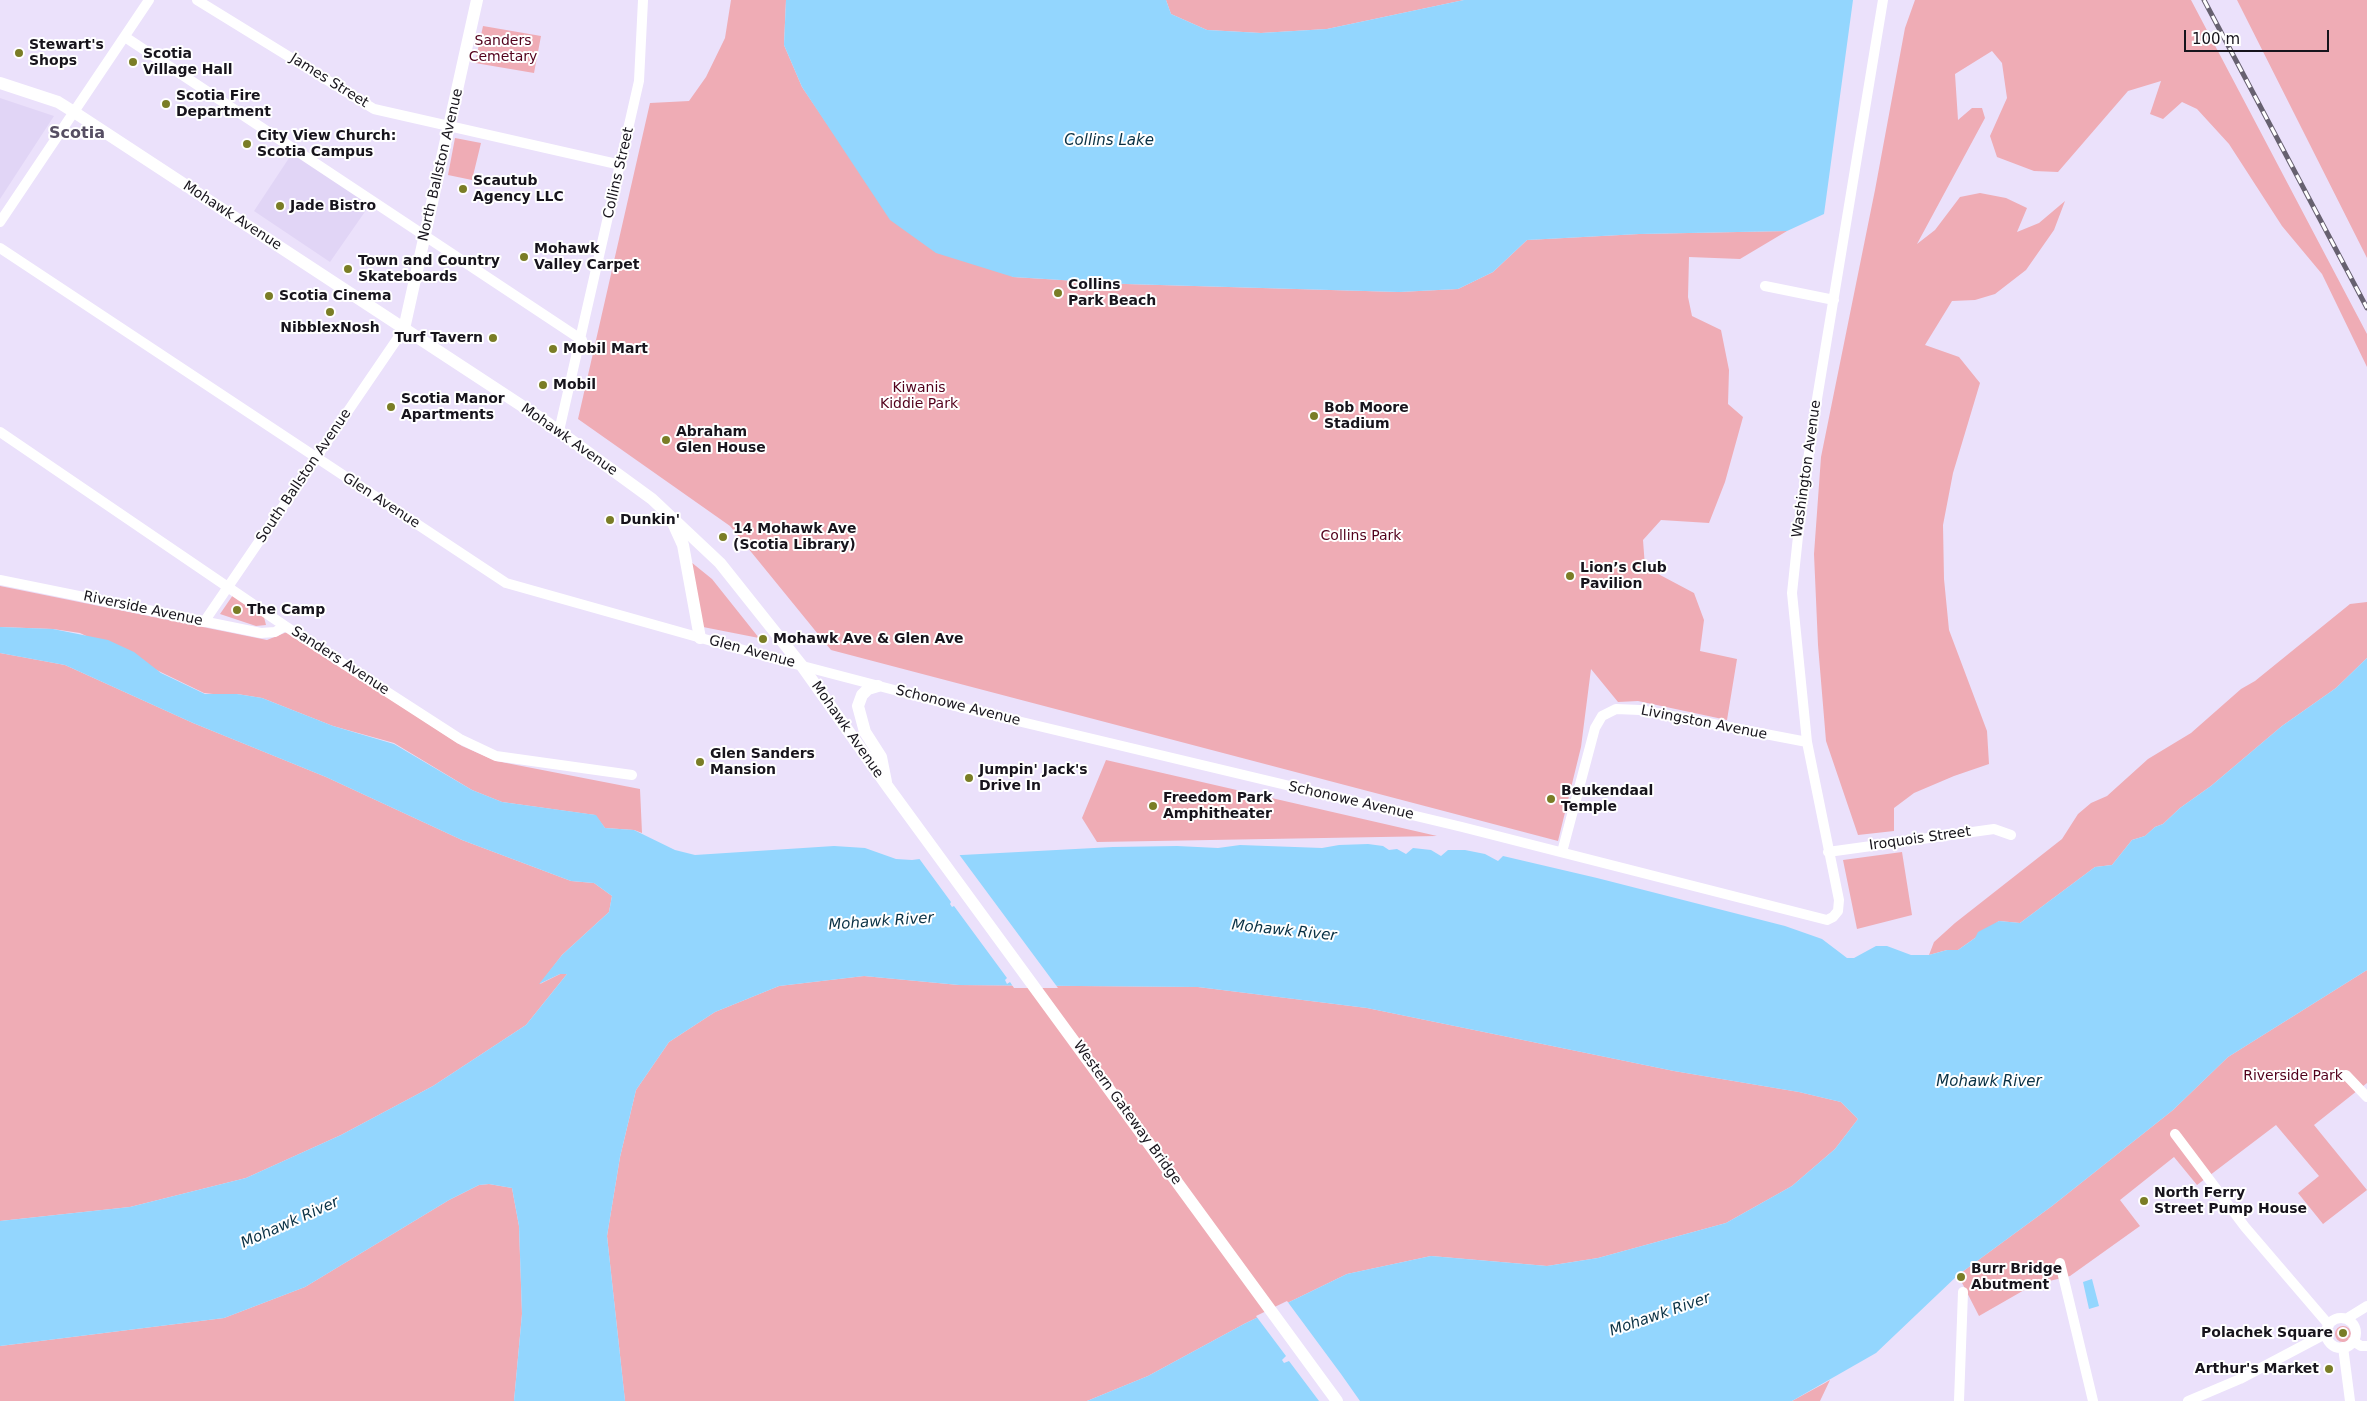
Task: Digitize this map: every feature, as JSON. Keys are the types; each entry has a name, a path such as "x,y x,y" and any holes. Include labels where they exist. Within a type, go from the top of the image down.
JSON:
{"main road":[{"name":"North Ballston Avenue","path":"404,329 477,0"},
{"name":"Mohawk Avenue","path":"0,83 58,102 74,112 559,432 652,499 720,563 802,666 918,826"},
{"path":"670,516 683,545 700,638"},
{"path":"878,686 868,689 862,695 858,706 865,732 881,757 888,787"},
{"name":"Western Gateway Bridge","path":"918,826 1337,1401"}],"street":[{"path":"0,222 149,0"},
{"name":"James Street","path":"197,0 374,109 621,165"},
{"name":"Collins Street","path":"559,432 582,340 639,81 643,0"},
{"name":"Washington Avenue","path":"1813,916 1827,920 1833,917 1838,911 1839,900 1807,742 1792,593 1800,508 1882,0"},
{"path":"124,37 582,340"},
{"name":"Glen Avenue","path":"0,248 315,458 506,582 802,666"},
{"path":"1765,286 1834,300"},
{"name":"South Ballston Avenue","path":"204,622 404,329"},
{"name":"Sanders Avenue","path":"0,432 230,586 285,626 460,739 496,756 632,775"},
{"name":"Riverside Avenue","path":"0,580 261,633 274,632 285,626"},
{"name":"Schonowe Avenue","path":"802,666 1562,852 1813,916"},
{"name":"Livingston Avenue","path":"1562,852 1595,728 1602,716 1616,709 1640,710 1807,742"},
{"name":"Iroquois Street","path":"1828,852 1994,829 2011,835"},
{"path":"2346,1075 2367,1097"},
{"path":"2175,1134 2245,1227 2328,1329 2330,1342 2343,1347 2354,1341"},
{"path":"2060,1263 2093,1401"},
{"path":"1959,1401 1963,1292"},
{"path":"2188,1401 2240,1379 2328,1329 2336,1319 2346,1319 2367,1306"},
{"path":"2346,1319 2355,1328 2354,1341"},
{"path":"2354,1341 2361,1346 2367,1346"},
{"path":"2343,1347 2350,1401"}],"shaded area":[{"path":"0,98 54,116 0,199"},
{"path":"293,152 371,203 330,262 254,211"}],"green space":[{"name":"Collins Park","path":"731,0 786,0 784,45 802,87 849,156 1013,277 1126,284 1399,292 1458,289 1493,272 1527,240 1639,234 1787,231 1740,259 1689,257 1688,297 1692,316 1721,330 1729,370 1728,404 1743,417 1725,482 1709,523 1661,520 1643,540 1645,567 1694,593 1704,620 1700,651 1737,659 1727,720 1638,701 1618,702 1591,669 1581,747 1558,841 831,650 730,526 578,419 650,103 689,101 706,77 725,38"},
{"path":"1166,0 1464,0 1327,29 1261,33 1207,30 1171,14"},
{"path":"1915,0 2191,0 2367,334 2367,367 2322,274 2282,226 2229,144 2197,109 2182,102 2163,119 2150,114 2161,81 2128,91 2058,172 2034,171 1997,157 1990,136 2007,98 2002,63 1992,51 1955,74 1958,120 1972,108 1982,108 1985,118 1917,244 1935,230 1960,197 1980,193 2006,198 2027,208 2017,232 2039,223 2065,201 2054,230 2026,270 1995,294 1975,300 1952,301 1925,345 1959,357 1980,383 1953,473 1943,525 1944,579 1949,630 1987,731 1989,764 1914,793 1894,808 1894,831 1858,835 1826,741 1818,645 1814,554 1821,457 1875,190 1905,28"},
{"path":"2237,0 2367,0 2367,258"},
{"name":"Sanders Cemetary","path":"483,26 541,36 534,73 475,63"},
{"path":"455,138 481,143 472,180 448,175"},
{"path":"691,562 712,579 759,638 703,627"},
{"path":"0,586 267,640 287,632 462,746 496,761 640,789 642,833 634,830 605,828 595,815 502,802 472,790 394,743 333,726 262,698 237,694 204,693 80,633 53,629 0,627"},
{"path":"233,595 264,617 266,625 256,626 220,614"},
{"path":"2367,602 2367,658 2336,688 2282,726 2211,786 2180,808 2163,824 2155,827 2145,836 2132,840 2112,865 2095,867 2020,923 1999,921 1958,950 1947,950 1929,955 1934,942 1955,923 2062,839 2078,814 2091,803 2107,796 2148,759 2191,733 2241,689 2255,681 2350,604"},
{"path":"0,653 65,665 193,723 326,777 462,840 571,881 594,883 612,896 609,912 562,955 540,984 560,974 567,974 526,1025 433,1086 341,1135 246,1178 130,1207 0,1221"},
{"path":"1106,760 1437,836 1097,842 1082,818"},
{"path":"1902,852 1912,915 1857,929 1843,860"},
{"name":"Riverside Park","path":"2367,970 2367,1083 2314,1125 2367,1190 2323,1224 2298,1193 2319,1176 2276,1125 2197,1185 2174,1157 2120,1200 2140,1226 2070,1276 2033,1285 1979,1316 1958,1275 2052,1206 2173,1110 2228,1057"},
{"path":"864,976 959,985 1198,987 1367,1008 1674,1071 1799,1092 1841,1102 1858,1119 1835,1149 1792,1186 1726,1223 1598,1258 1547,1266 1431,1256 1347,1274 1244,1324 1148,1376 1087,1401 625,1401 607,1236 620,1157 636,1090 669,1042 715,1012 779,986"},
{"path":"489,1184 512,1188 519,1226 522,1314 514,1401 0,1401 0,1346 224,1318 305,1287 449,1200 479,1185"},
{"name":"Polachek Square","path":"2343,1326 2349,1328 2351,1334 2349,1340 2343,1342 2337,1340 2335,1334 2337,1328"},
{"path":"1830,1380 1820,1401 1792,1401 1825,1383"}],"water":[{"name":"Collins Lake","path":"786,0 1166,0 1171,14 1207,30 1261,33 1327,29 1464,0 1853,0 1824,214 1787,231 1639,234 1527,240 1493,272 1458,289 1399,292 1126,284 1013,277 936,253 890,220 802,87 784,45"},
{"name":"Mohawk River","path":"0,627 53,629 108,640 134,652 161,673 205,694 237,694 262,698 333,726 394,744 472,790 502,802 596,815 605,828 634,830 675,850 695,855 834,846 865,848 896,859 912,860 943,856 1113,847 1177,846 1218,848 1240,845 1322,848 1339,845 1368,844 1383,846 1389,850 1397,849 1406,854 1413,848 1431,850 1441,856 1448,850 1465,850 1485,854 1498,861 1503,856 1597,878 1785,926 1822,939 1847,958 1854,958 1876,946 1887,946 1911,955 1929,955 1947,950 1958,950 1975,938 1978,932 1999,921 2020,923 2095,867 2112,865 2132,840 2145,836 2155,827 2163,824 2180,808 2211,786 2282,726 2336,688 2367,658 2367,970 2228,1057 2173,1110 2052,1206 1958,1275 1876,1353 1792,1401 1087,1401 1148,1376 1244,1324 1347,1274 1431,1256 1547,1266 1598,1258 1726,1223 1792,1186 1835,1149 1858,1119 1841,1102 1799,1092 1674,1071 1367,1008 1198,987 959,985 864,976 779,986 715,1012 669,1042 636,1090 620,1157 607,1236 625,1401 514,1401 522,1314 519,1226 512,1188 489,1184 479,1185 449,1200 305,1287 224,1318 0,1346 0,1221 130,1207 246,1178 341,1135 433,1086 526,1025 567,974 560,974 539,984 562,955 609,912 612,896 594,883 571,881 462,840 326,777 193,723 65,665 0,653"},
{"path":"2092,1279 2099,1306 2089,1309 2083,1282"}],"pier":[{"path":"958,853 1058,988 1014,988 1010,982 1007,984 1005,980 1007,978 954,906 952,907 951,902 918,857"},
{"path":"1287,1301 1360,1401 1319,1401 1289,1361 1284,1363 1282,1360 1286,1356 1256,1316"}],"railway":[{"path":"2204,0 2367,308"}],"place":[{"name":"Stewart's Shops","path":"19,53"},
{"name":"Scotia Village Hall","path":"133,62"},
{"name":"Scotia Fire Department","path":"166,104"},
{"name":"City View Church: Scotia Campus","path":"247,144"},
{"name":"Scautub Agency LLC","path":"463,189"},
{"name":"Jade Bistro","path":"280,206"},
{"name":"Mohawk Valley Carpet","path":"524,257"},
{"name":"Town and Country Skateboards","path":"348,269"},
{"name":"Collins Park Beach","path":"1058,293"},
{"name":"Scotia Cinema","path":"269,296"},
{"name":"NibblexNosh","path":"330,312"},
{"name":"Turf Tavern","path":"493,338"},
{"name":"Mobil Mart","path":"553,349"},
{"name":"Mobil","path":"543,385"},
{"name":"Scotia Manor Apartments","path":"391,407"},
{"name":"Bob Moore Stadium","path":"1314,416"},
{"name":"Abraham Glen House","path":"666,440"},
{"name":"Dunkin'","path":"610,520"},
{"name":"14 Mohawk Ave (Scotia Library)","path":"723,537"},
{"name":"Lion’s Club Pavilion","path":"1570,576"},
{"name":"The Camp","path":"237,610"},
{"name":"Mohawk Ave & Glen Ave","path":"763,639"},
{"name":"Glen Sanders Mansion","path":"700,762"},
{"name":"Jumpin' Jack's Drive In","path":"969,778"},
{"name":"Beukendaal Temple","path":"1551,799"},
{"name":"Freedom Park Amphitheater","path":"1153,806"},
{"name":"North Ferry Street Pump House","path":"2144,1201"},
{"name":"Burr Bridge Abutment","path":"1961,1277"},
{"name":"Polachek Square","path":"2343,1333"},
{"name":"Arthur's Market","path":"2329,1369"}],"district":[{"name":"Scotia","path":"77,134"}],"park label":[{"name":"Kiwanis Kiddie Park","path":"919,396"}]}
